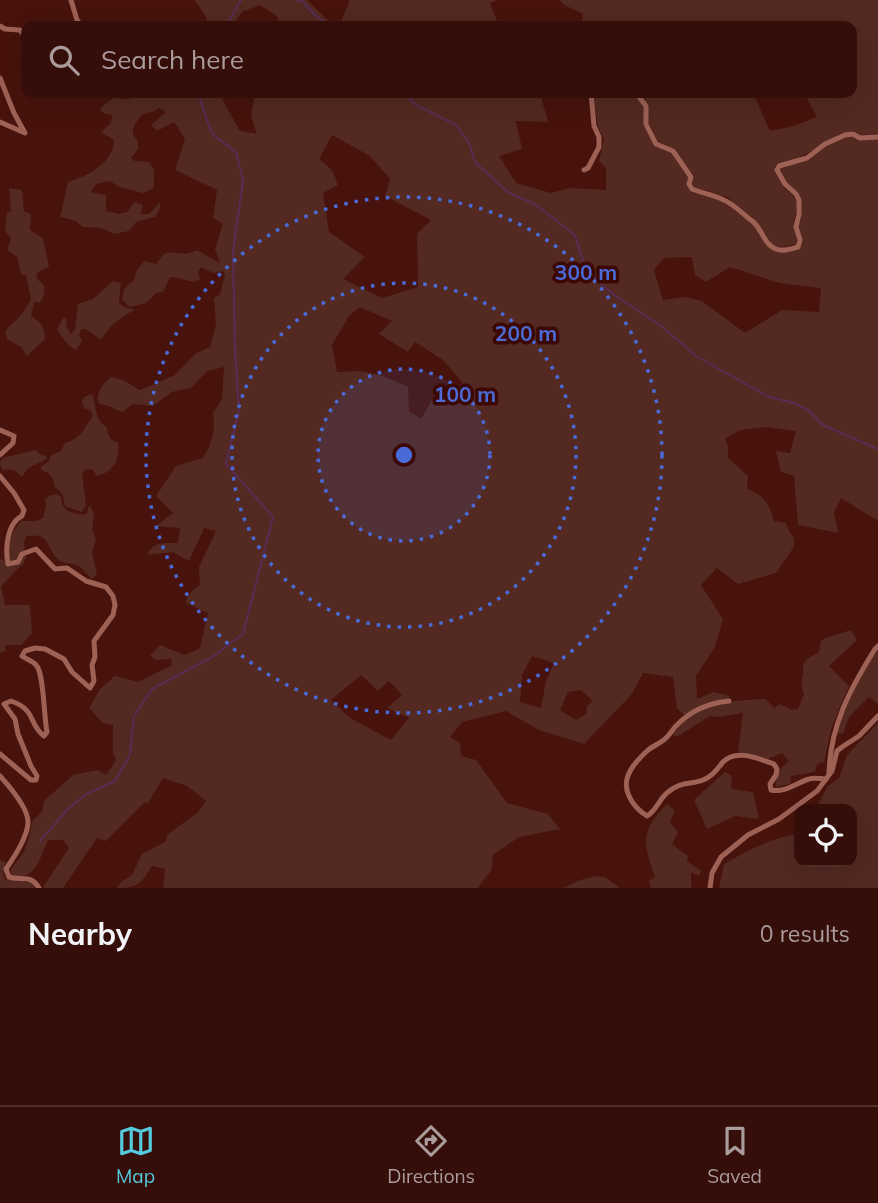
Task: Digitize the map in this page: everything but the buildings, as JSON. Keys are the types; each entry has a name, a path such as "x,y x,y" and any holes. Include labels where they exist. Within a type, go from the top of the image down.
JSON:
{"street":[{"path":"71,0 78,21"},
{"path":"0,26 21,31"},
{"path":"0,78 25,133 0,122"},
{"path":"584,170 598,147 599,137 594,126 591,98"},
{"path":"640,98 646,106 646,124 656,144 673,151 691,177 689,184 692,189 727,201 754,221 772,248 779,250 798,247 800,240 796,228 799,205 796,194 785,184 777,170 779,166 807,158 825,144 845,135 878,137"},
{"path":"0,430 13,436 13,443 0,455"},
{"path":"0,476 24,510 22,516 15,519 10,528 6,554 8,564 18,562 22,554 37,549 55,569 67,568 86,582 106,587 113,596 115,605 113,615 94,641 94,681 90,688 72,672 64,659 45,649 25,650 22,656 36,665 41,674 47,732 44,736 38,731 30,713 20,704 11,701 4,704 15,719 18,734 37,776 36,780 31,780 0,754"},
{"path":"827,777 835,727 852,687 878,646"},
{"path":"729,701 706,705 686,716 666,738 648,750 635,764 629,772 627,793 641,813 647,816 651,814 670,790 710,777 730,756 738,755 774,764 777,769 770,784 771,790 785,790 812,778 827,777"},
{"path":"710,888 712,873 721,857 748,835 779,819 817,791 832,771 838,751 859,736 878,716"},
{"path":"0,775 22,805 28,824 17,854 6,869 9,877 29,878 35,881 39,888"}],"shaded area":[{"path":"195,0 307,0 329,21 278,21 277,16 260,5 242,12 236,21 207,19"},
{"path":"350,0 498,0 490,3 497,21 341,21"},
{"path":"560,0 878,0 878,134 861,136 854,131 847,132 801,157 776,165 775,171 785,188 796,198 797,205 794,222 796,244 780,248 773,245 755,219 736,207 729,198 706,190 696,190 692,184 694,175 674,149 658,142 649,123 647,105 641,98 755,98 770,131 794,126 817,117 807,98 857,98 857,21 582,21 583,14 564,5"},
{"path":"114,98 222,98 240,131 257,134 251,117 254,98 541,98 548,122 516,121 522,149 499,156 516,183 551,193 570,188 606,190 606,168 599,161 604,139 598,128 594,98 637,98 645,107 645,125 655,146 672,153 689,178 692,192 727,203 754,223 772,250 799,248 797,227 800,198 786,182 780,168 810,160 826,146 847,136 878,139 878,521 841,498 834,512 838,533 798,525 794,476 781,472 776,451 790,453 796,431 766,427 740,430 725,439 728,458 748,476 747,489 762,497 774,521 786,523 794,538 794,547 776,573 738,584 717,568 701,585 723,619 715,647 696,676 697,699 713,692 730,696 729,699 705,704 684,715 677,708 673,677 643,673 632,694 584,744 539,730 506,711 462,722 450,737 460,743 461,756 476,760 507,803 548,814 560,829 519,837 493,855 492,869 478,888 163,888 165,869 152,866 139,883 117,888 132,875 142,854 165,842 168,834 197,813 206,801 187,786 163,778 148,803 144,803 106,841 97,838 63,888 44,886 69,848 63,840 48,840 36,866 27,875 12,875 11,869 24,852 32,821 42,812 44,801 73,775 98,770 106,775 116,760 113,753 113,725 103,723 89,708 100,689 115,676 138,682 172,665 171,659 156,660 150,656 160,645 185,655 200,648 208,613 186,603 191,592 200,585 199,567 216,531 204,528 189,561 173,552 147,555 156,545 178,543 180,528 156,526 173,513 156,496 176,466 203,458 214,431 213,413 222,399 224,367 207,371 191,388 172,392 153,406 133,404 122,412 98,403 98,395 111,377 123,380 140,390 175,375 195,354 210,347 216,325 214,298 220,294 225,275 223,271 213,273 201,267 198,272 200,279 195,282 170,277 163,292 156,293 146,303 130,307 122,300 124,289 134,280 144,261 157,264 161,257 169,252 183,254 197,250 220,263 215,249 223,224 213,218 217,190 175,170 185,139 174,122 157,131 151,125 166,112 159,108 141,115 134,126 138,149 131,158 149,162 154,170 154,188 143,193 119,187 110,181 96,184 91,192 106,195 106,211 119,214 128,212 134,202 143,205 140,214 149,214 160,202 155,217 136,222 129,231 114,234 101,228 83,227 76,221 60,217 68,182 98,167 113,148 114,140 101,132 111,123 112,115 103,113 100,109","holes":["332,135 370,156 390,179 385,196 431,220 417,234 418,287 382,298 343,279 365,257 329,232 323,193 338,185 332,170 319,159","692,257 695,275 706,282 730,267 779,283 821,288 819,312 782,310 745,333 702,301 686,297 663,300 654,270 664,258","360,307 392,321 379,334 408,352 415,342 443,360 463,383 433,398 421,419 409,411 408,387 383,376 361,371 337,372 332,345 349,316","532,656 554,663 546,681 541,708 520,702 522,675","361,675 378,691 389,681 402,695 387,708 409,718 391,740 350,718 331,700","581,690 593,701 587,706 586,714 576,720 560,710 568,692"]},
{"path":"9,188 22,190 24,211 31,214 30,230 43,238 49,267 38,272 36,278 44,285 44,295 40,303 34,302 31,316 42,325 45,339 27,356 21,347 7,339 5,331 22,314 31,299 26,275 21,274 17,257 7,250 11,239 5,230 7,213 11,211"},
{"path":"113,281 121,283 119,303 135,310 115,322 101,340 86,329 81,329 79,335 82,341 76,350 69,346 57,330 63,318 66,318 71,334 75,329 78,304 93,299"},
{"path":"92,394 100,421 107,427 111,439 118,443 118,454 112,468 103,474 97,476 93,470 86,469 82,473 86,505 82,512 65,506 63,495 55,487 52,477 41,470 41,467 49,461 51,455 61,451 65,443 75,439 84,429 93,416 91,411 84,408 82,402 84,397"},
{"path":"35,450 47,456 45,460 28,468 22,477 15,470 2,469 2,458"},
{"path":"57,494 69,512 87,514 89,505 94,513 92,530 96,539 92,553 97,574 92,579 80,567 59,560 47,542 35,535 27,536 24,542 25,551 17,561 10,561 9,545 18,525 21,521 37,521 43,518 45,499"},
{"path":"27,554 23,565 1,586 5,605 30,605 32,633 21,645 6,645 5,651 0,653 0,559 4,560 7,566 18,565 23,555"},
{"path":"851,630 857,640 829,666 849,686 832,726 824,762 817,764 815,772 791,776 790,784 776,787 779,772 789,761 782,753 768,759 738,752 743,713 710,716 677,737 672,734 696,712 726,703 766,699 774,708 780,704 792,710 798,709 804,694 803,665 807,659 819,652 821,641 825,638"},
{"path":"878,648 878,704 869,697 849,717 843,734 835,733 854,687"},
{"path":"878,723 878,888 719,888 724,864 760,845 794,835 794,867 857,867 857,804 818,804 827,787 839,778 847,755"},
{"path":"725,772 732,776 731,789 753,792 759,819 735,816 707,829 694,800"},
{"path":"667,804 675,811 670,822 678,832 672,844 688,856 687,861 701,871 699,876 691,872 691,888 651,888 649,881 655,877 646,838 652,822"},
{"path":"0,860 6,862 3,870 5,879 33,883 35,888 0,888"},
{"path":"605,877 620,888 563,888 580,880"}],"waterway":[{"path":"229,21 241,0"},
{"path":"296,0 302,1 323,21"},
{"path":"40,841 68,809 86,794 115,781 130,755 134,716 152,689 214,656 243,634 273,517 226,464 239,410 233,252 243,180 236,152 212,134 200,98"},
{"path":"409,98 416,105 456,125 469,143 475,162 508,192 536,205 575,235 591,275 614,295 660,325 696,356 769,397 794,403 809,411 823,425 878,449"}]}
